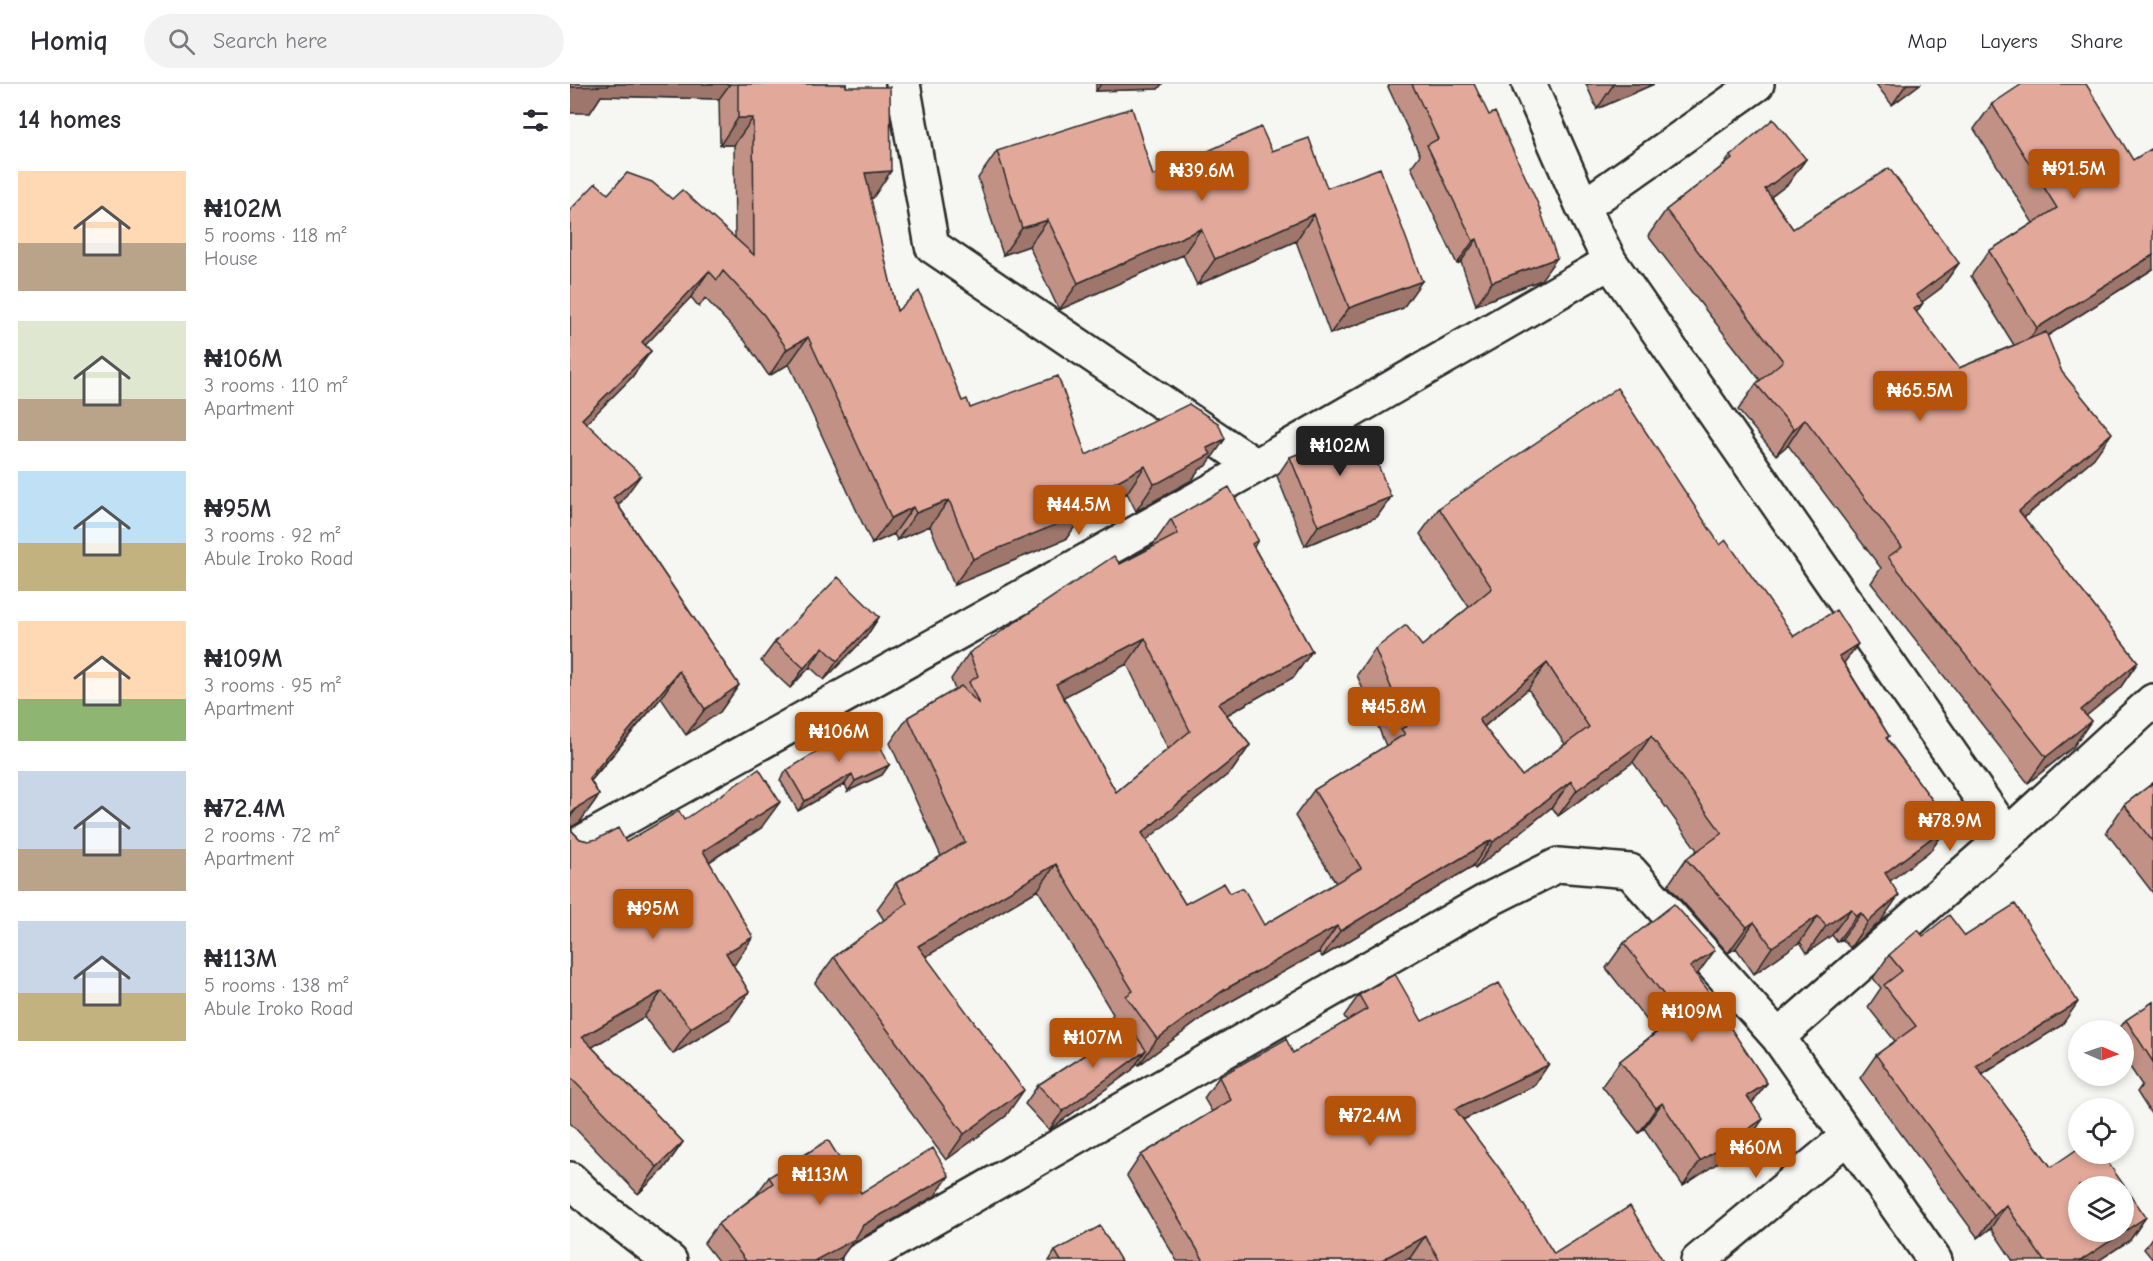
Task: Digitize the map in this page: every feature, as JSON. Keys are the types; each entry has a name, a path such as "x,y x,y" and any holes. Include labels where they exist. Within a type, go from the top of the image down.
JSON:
{"street":[{"path":"903,84 932,246 1257,466"},
{"path":"1529,84 1610,262 2007,835"},
{"path":"1583,207 1757,84"},
{"path":"570,849 1257,466 1610,262"},
{"path":"1778,1037 2007,835 2153,700"},
{"path":"859,1261 1486,901 1558,865 1630,871 1778,1037 1935,1261"},
{"path":"1698,1261 1847,1137"},
{"path":"570,1179 595,1203 670,1261"}],"building":[{"path":"570,84 608,84 608,86 570,87"},
{"path":"738,84 846,84 846,87 890,87 891,171 865,173 897,311 919,291 962,401 967,399 970,408 1058,376 1086,455 1189,404 1218,423 1225,439 1207,448 1211,454 1160,482 1154,484 1145,466 1077,503 1084,513 973,559 949,500 916,513 913,507 891,518 808,337 787,349 764,315 723,271 717,280 709,271 642,342 651,351 582,419 641,475 613,498 739,685 705,709 679,671 589,778 599,795 579,806 572,813 570,821 570,210 596,183 608,194 627,173 652,182 672,199 682,190 754,255 753,118 738,118"},
{"path":"1412,84 1474,84 1489,115 1495,112 1538,204 1557,258 1492,282 1477,239 1473,241 1427,145 1438,139"},
{"path":"2022,84 2086,84 2133,160 2151,149 2153,152 2153,255 2037,328 1989,251 2057,208 1992,104"},
{"path":"1132,108 1153,176 1261,127 1272,151 1309,138 1327,188 1380,168 1422,281 1349,308 1314,214 1215,259 1201,229 1078,283 1048,220 1022,228 997,151"},
{"path":"1773,119 1806,159 1765,189 1793,229 1889,168 1959,263 1916,295 1923,303 1914,309 1959,368 2046,332 2062,372 2112,433 2019,511 2138,662 2081,710 2091,721 2046,757 1888,557 1902,547 1805,419 1794,429 1756,384 1783,361 1666,210 1732,159 1730,156"},
{"path":"1617,388 1720,545 1726,540 1794,636 1836,610 1858,644 1839,656 1889,736 1886,738 1950,824 1885,873 1899,895 1868,922 1861,913 1856,916 1851,909 1826,926 1818,916 1772,947 1754,922 1747,927 1686,859 1722,833 1651,736 1577,790 1571,781 1493,842 1491,840 1340,931 1337,926 1224,990 1157,1039 1126,996 1133,991 1056,864 918,946 1024,1090 964,1134 834,957 907,903 896,883 965,842 908,717 961,686 979,704 969,682 978,676 969,653 1114,556 1120,564 1178,534 1171,519 1229,487 1258,540 1252,544 1312,651 1218,704 1250,745 1142,833 1185,904 1224,883 1230,893 1242,888 1245,891 1264,925 1361,868 1314,790 1405,734 1401,729 1407,726 1375,649 1406,625 1422,646 1492,588 1439,508","holes":["1145,638 1190,731 1116,792 1056,684","1547,663 1589,727 1522,776 1479,720"]},
{"path":"1363,428 1391,497 1318,526 1290,457"},
{"path":"838,577 879,617 837,661 823,647 804,668 775,642"},
{"path":"870,724 889,765 855,781 852,774 805,801 787,770 836,740"},
{"path":"759,769 780,802 703,851 753,937 726,953 749,992 691,1028 662,991 582,1037 683,1142 657,1167 570,1077 570,822 572,831 580,839 588,841 597,839 618,828 626,842 679,811 684,820"},
{"path":"2153,783 2153,842 2124,805"},
{"path":"1674,904 1715,950 1690,967 1714,998 1712,1000 1767,1083 1747,1096 1763,1119 1700,1161 1662,1103 1656,1108 1620,1061 1679,1015 1624,943"},
{"path":"2015,904 2078,1002 1976,1066 2051,1167 2068,1155 2068,1164 2109,1164 2117,1176 2068,1176 2068,1242 2109,1242 2080,1261 2044,1261 2006,1205 1994,1216 1876,1055 1916,1026 1884,985 1902,971 1889,955 1918,930 1923,936 1949,915 1965,936"},
{"path":"1395,974 1422,1021 1499,983 1548,1065 1455,1109 1511,1184 1554,1254 1630,1206 1662,1259 1659,1261 1440,1261 1425,1236 1380,1261 1204,1261 1141,1155 1231,1100 1219,1077 1286,1039 1293,1053 1367,1009 1359,995"},
{"path":"2153,1002 2153,1062 2134,1032 2134,1020 2126,1020"},
{"path":"1129,1026 1146,1050 1063,1111 1038,1085"},
{"path":"828,1140 861,1193 933,1148 949,1176 863,1225 855,1239 814,1261 746,1261 718,1224 773,1183 769,1177"},
{"path":"2134,1200 2146,1217 2134,1225"},
{"path":"1100,1226 1121,1261 1061,1261 1055,1251"}]}
